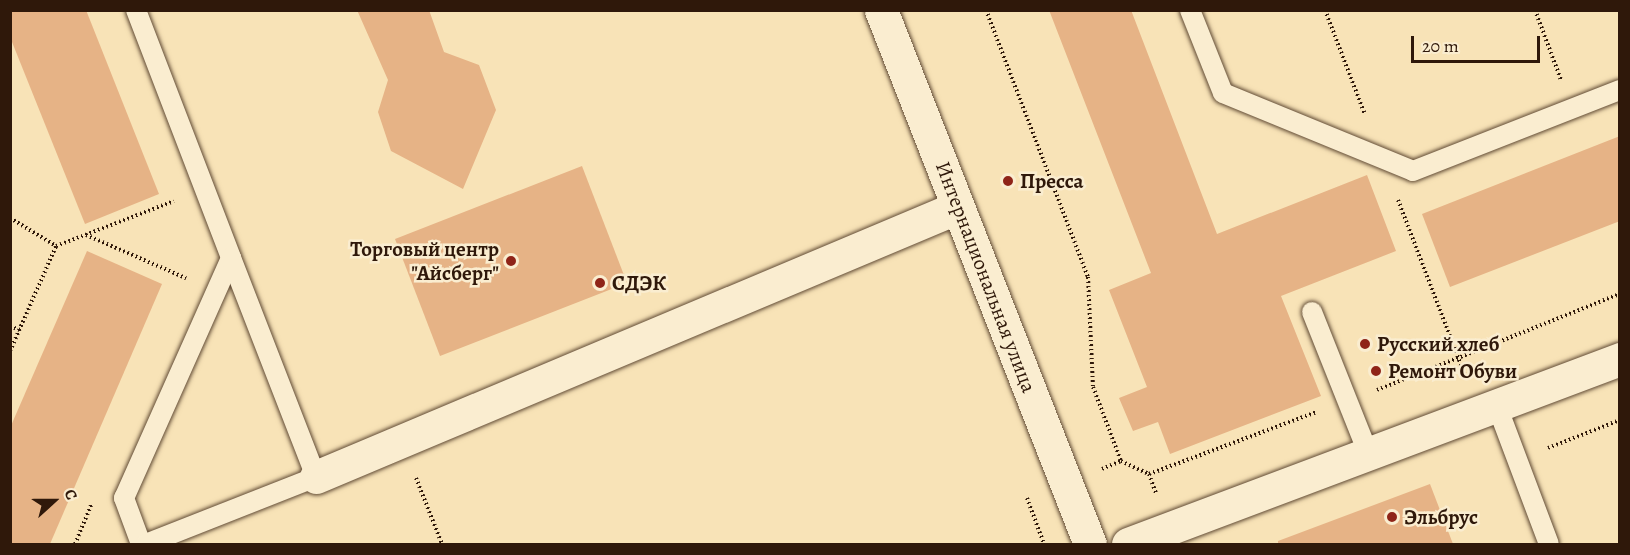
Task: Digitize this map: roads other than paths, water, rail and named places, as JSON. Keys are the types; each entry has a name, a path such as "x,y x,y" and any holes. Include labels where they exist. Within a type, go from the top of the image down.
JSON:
{"street":[{"name":"Интернациональная улица","path":"881,10 1090,544"},
{"path":"316,477 958,207"},
{"path":"1128,544 1620,359"}],"lane":[{"path":"136,10 316,477 146,544"},
{"path":"1190,10 1223,93 1413,171 1620,90"},
{"path":"141,544 124,498 231,258"},
{"path":"1312,312 1369,455"},
{"path":"1488,409 1517,460 1549,544"}],"place":[{"name":"Пресса","path":"1008,181"},
{"name":"Торговый центр \"Айсберг\"","path":"511,261"},
{"name":"СДЭК","path":"600,283"},
{"name":"Русский хлеб","path":"1365,344"},
{"name":"Ремонт Обуви","path":"1376,371"},
{"name":"Эльбрус","path":"1392,517"}]}
